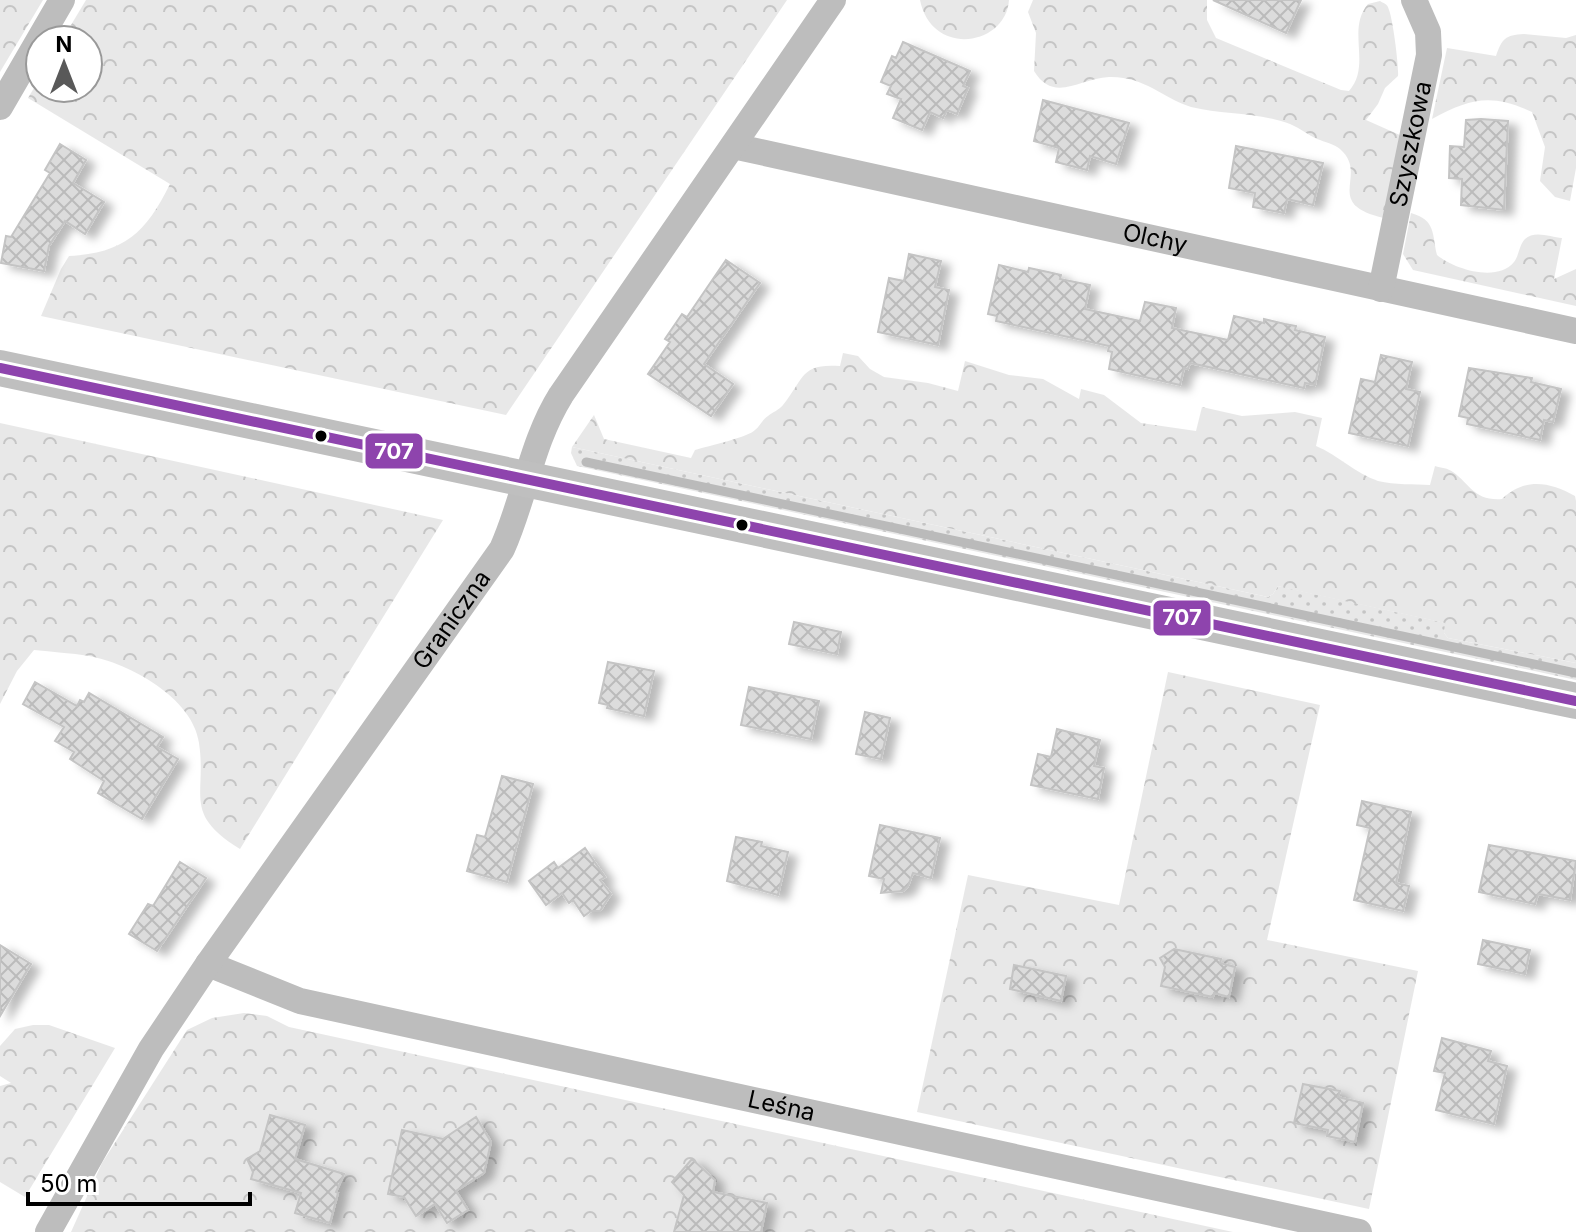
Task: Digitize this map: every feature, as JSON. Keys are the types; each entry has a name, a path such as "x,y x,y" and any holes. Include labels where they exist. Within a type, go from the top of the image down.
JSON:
{"main road":[{"path":"0,368 1576,701"}],"street":[{"path":"0,107 62,0"},
{"name":"Graniczna","path":"48,1232 151,1049 502,549 514,523 535,449 550,413 833,0"},
{"name":"Szyszkowa","path":"1381,289 1429,55 1428,32 1414,0"},
{"name":"Olchy","path":"733,146 1576,331"},
{"name":"Leśna","path":"208,964 300,1001 1359,1232"}],"green space":[{"path":"0,0 43,0 29,24 24,24 24,32 0,72"},
{"path":"86,0 787,0 506,415 41,316 69,256 105,250 131,237 152,216 170,184 38,104 104,104 104,24 72,24"},
{"path":"920,0 1009,0 1005,16 996,28 983,36 968,39 953,38 939,31 927,19"},
{"path":"1033,0 1207,0 1207,20 1216,38 1349,91 1359,70 1358,36 1362,14 1368,4 1380,1 1386,4 1394,33 1398,76 1385,88 1366,120 1402,136 1384,218 1355,205 1350,197 1351,169 1340,149 1290,124 1266,117 1191,107 1142,83 1121,78 1098,78 1068,87 1050,86 1034,71 1036,33 1028,12"},
{"path":"1524,34 1566,38 1576,35 1576,168 1570,201 1555,197 1540,181 1545,147 1532,112 1505,102 1481,100 1458,106 1432,119 1447,48 1496,56 1505,39"},
{"path":"1411,213 1429,224 1437,255 1476,272 1497,272 1507,268 1529,236 1538,234 1562,238 1554,279 1576,269 1576,306 1413,270 1403,254"},
{"path":"843,353 858,356 870,369 884,377 958,391 965,361 1009,375 1043,379 1079,399 1081,389 1104,395 1141,423 1196,431 1202,407 1242,416 1295,412 1322,418 1316,446 1378,481 1430,485 1435,466 1451,471 1479,495 1493,499 1502,499 1520,487 1538,484 1566,491 1575,496 1576,501 1576,663 1448,638 1444,633 1445,623 1278,586 1268,597 572,447 594,415 604,439 691,458 695,450 751,433 781,407 804,375 817,367 840,366"},
{"path":"0,423 443,520 240,849 210,825 204,814 199,743 194,727 185,711 157,685 105,660 34,650 17,671 0,704"},
{"path":"572,447 1268,597 1278,586 1446,623 1444,633 1448,638 1576,663 1576,680 577,466 571,453"},
{"path":"1168,672 1320,705 1267,940 1418,971 1369,1209 917,1112 968,875 1119,905"},
{"path":"244,1013 267,1016 289,1027 1233,1232 71,1232 102,1163 187,1030 212,1018"},
{"path":"49,1025 115,1048 25,1197 0,1182 0,1086 11,1083 0,1076 0,1046 15,1029"}],"building":[{"path":"1213,0 1301,0 1286,33"},
{"path":"903,42 970,71 963,86 968,88 957,114 947,110 943,118 930,112 922,130 893,118 901,99 887,94 891,86 881,82 892,56 896,58"},
{"path":"1043,100 1129,123 1116,164 1090,156 1087,170 1056,162 1059,148 1034,141"},
{"path":"1466,120 1508,121 1504,210 1461,205 1462,179 1449,178 1450,146 1464,147"},
{"path":"60,144 86,160 73,183 104,202 85,234 65,221 49,246 44,271 1,263 6,236 11,237 50,173 45,170"},
{"path":"1236,146 1323,163 1313,205 1287,199 1284,213 1253,207 1255,193 1229,188"},
{"path":"909,254 941,261 935,287 949,290 938,345 878,332 889,278 904,281"},
{"path":"726,260 760,283 704,364 733,384 711,416 648,374 670,342 665,339 682,314 687,317"},
{"path":"999,265 1028,272 1029,268 1048,272 1061,275 1060,279 1090,285 1085,309 1140,321 1145,302 1176,308 1172,328 1228,340 1234,316 1296,326 1295,330 1325,337 1315,385 1305,383 1304,388 1190,363 1188,369 1184,368 1180,385 1109,369 1112,352 1108,351 1109,346 996,321 997,316 988,314"},
{"path":"1381,355 1412,362 1406,389 1420,392 1408,446 1349,433 1361,379 1375,382"},
{"path":"1469,368 1532,378 1531,382 1561,389 1553,422 1544,420 1540,440 1467,424 1468,418 1459,416"},
{"path":"794,622 841,632 837,654 789,644"},
{"path":"608,662 654,671 644,716 607,708 608,705 599,703"},
{"path":"35,682 77,706 80,700 84,702 89,693 163,737 157,747 178,759 142,819 98,793 104,781 70,759 74,752 55,741 64,727 23,704"},
{"path":"749,687 819,701 811,739 741,725"},
{"path":"865,712 890,718 881,759 856,754"},
{"path":"1057,729 1100,740 1094,766 1104,768 1098,799 1031,785 1038,754 1051,757"},
{"path":"502,776 533,784 507,882 467,871 477,835 485,837"},
{"path":"1362,801 1411,812 1396,883 1409,886 1403,911 1354,900 1370,828 1357,825"},
{"path":"880,825 940,838 931,878 913,873 903,891 881,893 884,879 869,876"},
{"path":"736,837 762,842 761,846 788,852 778,895 727,881"},
{"path":"1489,845 1576,861 1570,900 1538,894 1535,904 1479,892"},
{"path":"585,848 605,877 600,880 611,894 600,911 591,911 584,916 573,900 569,903 562,893 546,905 529,881 554,862 558,868"},
{"path":"180,862 206,878 157,951 129,934 148,904 153,906"},
{"path":"1483,940 1530,950 1525,974 1478,964"},
{"path":"0,945 31,964 0,1016"},
{"path":"1174,949 1221,959 1220,963 1235,967 1229,997 1214,993 1213,997 1161,986 1165,967 1160,958"},
{"path":"1014,965 1066,976 1061,1001 1010,989"},
{"path":"1442,1038 1491,1051 1488,1061 1507,1066 1494,1124 1436,1110 1445,1073 1434,1071"},
{"path":"1303,1084 1340,1091 1338,1097 1363,1103 1355,1142 1327,1136 1328,1130 1294,1123"},
{"path":"270,1115 305,1125 295,1159 344,1174 336,1192 330,1223 295,1213 301,1193 251,1179 253,1172 247,1159 260,1151"},
{"path":"476,1117 491,1142 484,1173 456,1191 468,1210 447,1223 435,1204 416,1216 404,1197 388,1194 402,1130 443,1139"},
{"path":"692,1159 715,1180 713,1192 767,1203 761,1232 674,1232 684,1195 672,1182"}],"waterway":[{"path":"586,462 1576,673"}],"transit line":[{"name":"707","path":"0,368 1576,701"}]}
